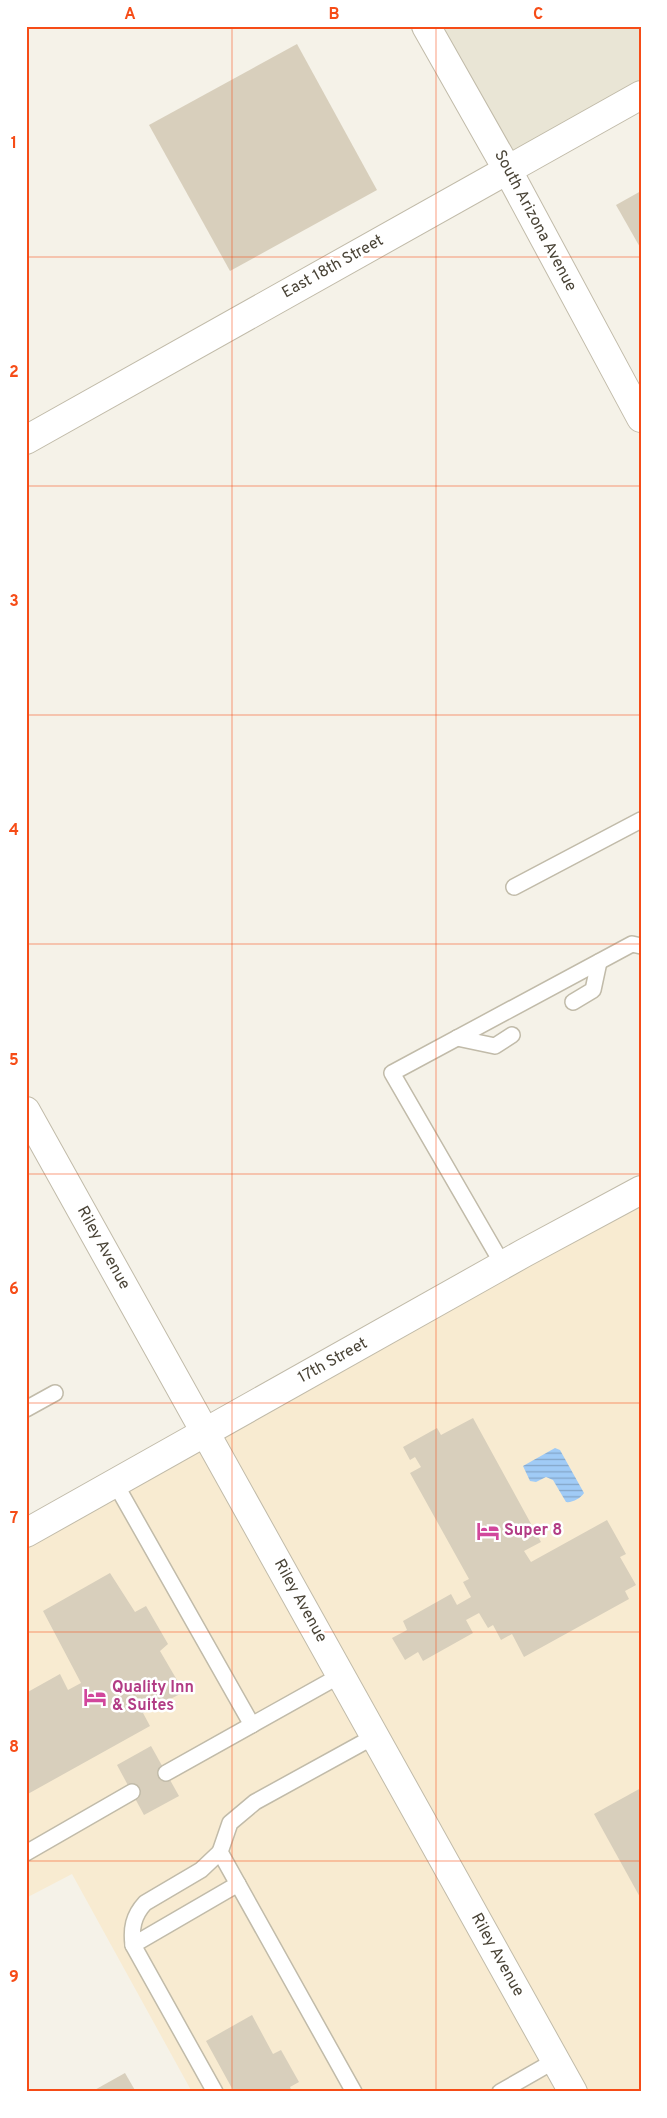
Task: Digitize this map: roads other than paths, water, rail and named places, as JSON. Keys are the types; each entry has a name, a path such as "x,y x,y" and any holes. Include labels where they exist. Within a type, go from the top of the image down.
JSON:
{"street":[{"name":"South Arizona Avenue","path":"426,26 507,169 641,418"},
{"name":"East 18th Street","path":"26,440 641,95"},
{"name":"Riley Avenue","path":"26,1111 573,2092"},
{"name":"17th Street","path":"26,1533 503,1265 641,1190"}],"lane":[{"path":"514,887 641,820"},
{"path":"503,1265 392,1073 632,944 641,946"},
{"path":"573,1002 593,990 599,962"},
{"path":"457,1038 495,1046 512,1036"},
{"path":"26,1409 55,1392"},
{"path":"115,1483 252,1725"},
{"path":"166,1772 341,1675"},
{"path":"214,2092 133,1945 131,1930 137,1911 144,1903 201,1870 220,1852 230,1824 255,1802 375,1736"},
{"path":"26,1853 132,1792"},
{"path":"220,1852 354,2092"},
{"path":"133,1945 238,1884"},
{"path":"500,2092 556,2060"}],"water":[{"path":"555,1448 560,1450 584,1493 574,1501 566,1502 553,1480 546,1477 536,1482 530,1481 523,1466"}],"place":[{"name":"Super 8","path":"488,1531"},
{"name":"Quality Inn & Suites","path":"95,1697"}]}
